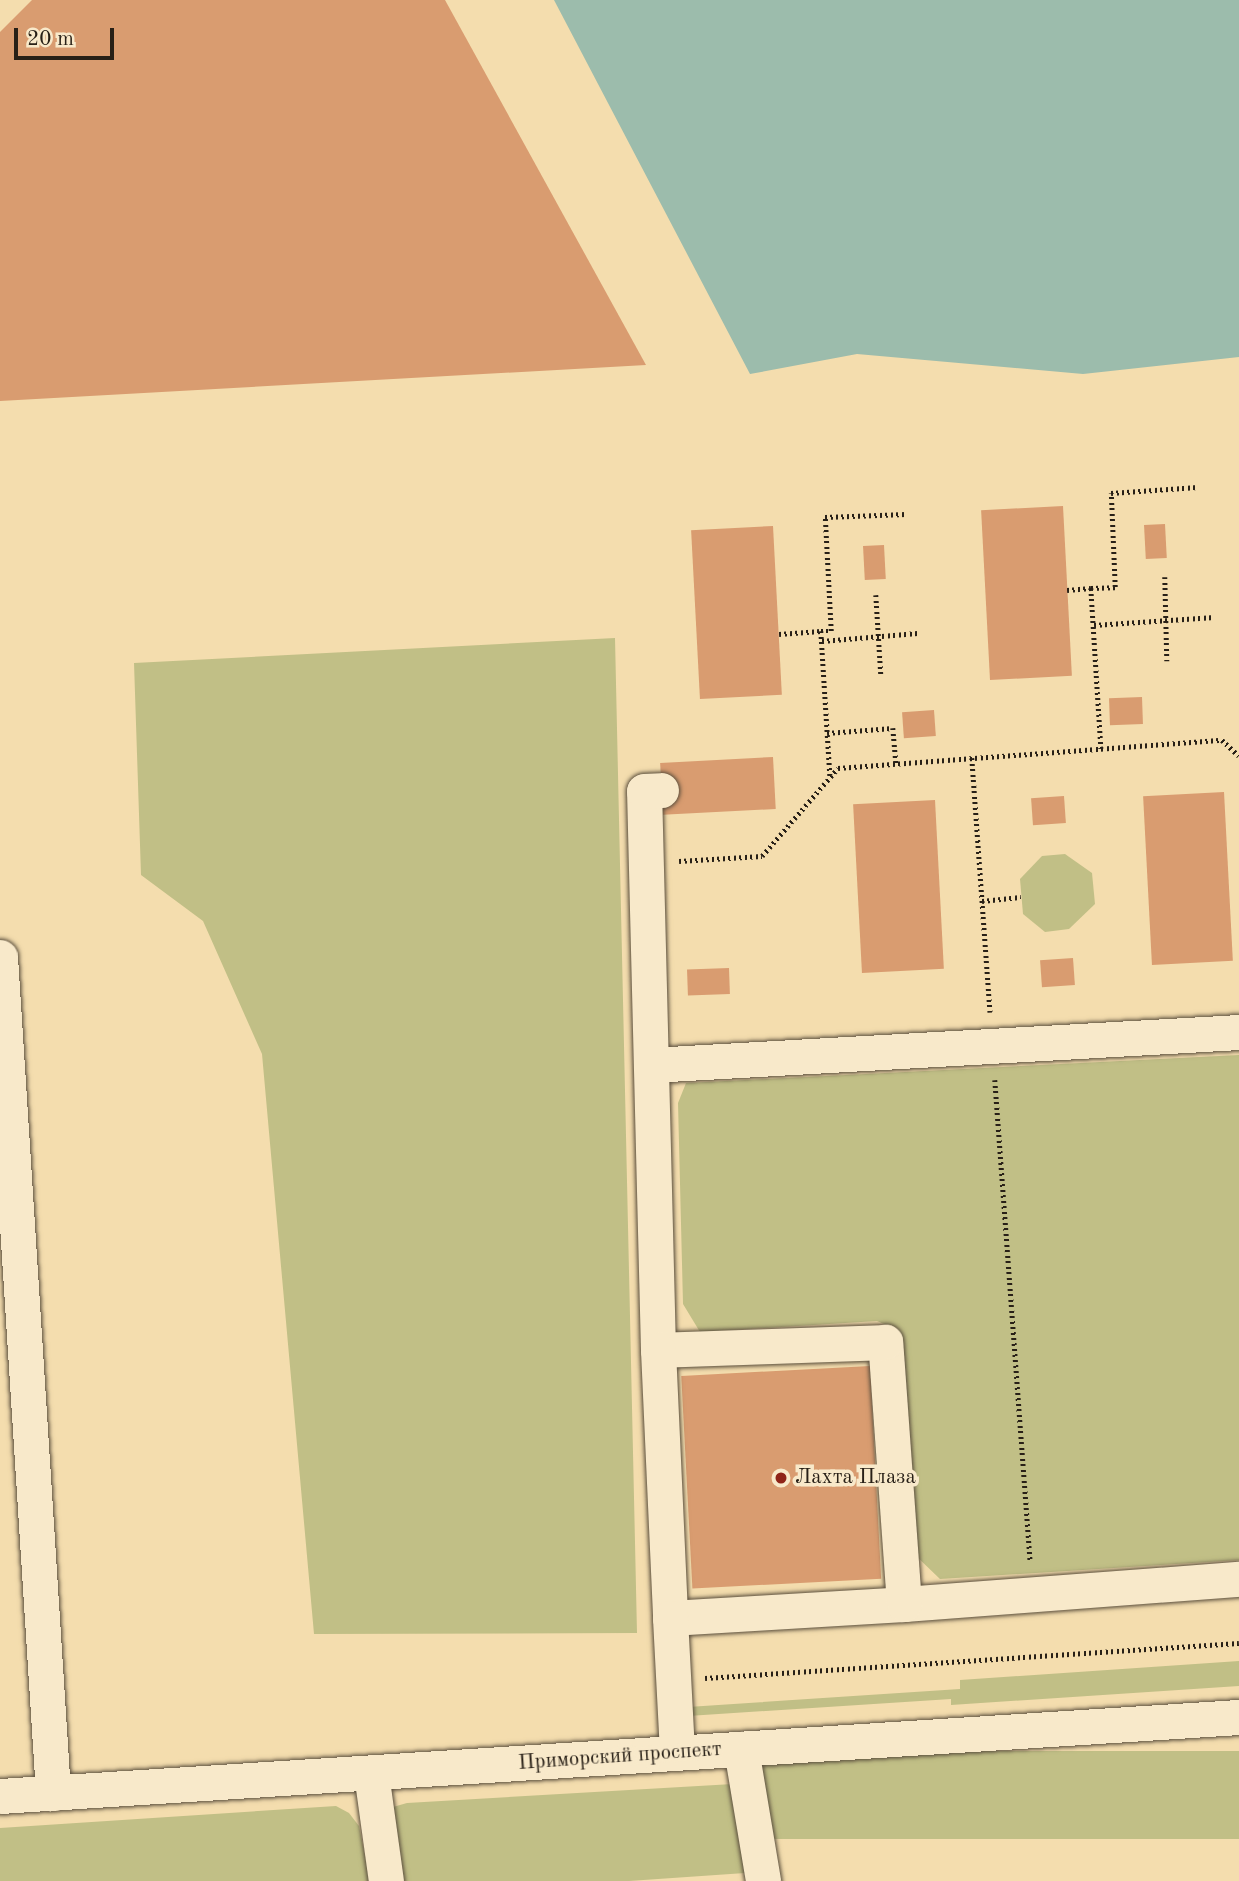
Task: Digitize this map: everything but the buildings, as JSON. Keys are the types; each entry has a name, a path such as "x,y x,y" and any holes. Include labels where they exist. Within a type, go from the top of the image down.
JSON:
{"street":[{"path":"661,790 644,791 658,1350 677,1753"},
{"path":"0,957 53,1793"},
{"path":"651,1065 1239,1032"},
{"path":"658,1350 885,1342 904,1604"},
{"path":"670,1618 1239,1579"},
{"name":"Приморский проспект","path":"0,1796 1239,1717"},
{"path":"741,1749 763,1881"},
{"path":"371,1773 386,1881"}],"path":[{"path":"1067,590 1115,587 1111,493 1198,488"},
{"path":"779,634 831,631 825,517 906,514"},
{"path":"1165,577 1167,661"},
{"path":"1091,588 1101,749"},
{"path":"876,595 881,674"},
{"path":"1094,625 1215,617"},
{"path":"821,631 830,777"},
{"path":"822,640 918,633"},
{"path":"827,733 893,728 896,764"},
{"path":"647,863 762,856 838,768 1222,740 1239,756"},
{"path":"972,758 1033,1595"},
{"path":"982,901 1021,897"},
{"path":"673,1680 1239,1643"}],"shaded area":[{"path":"554,0 1239,0 1239,357 1083,374 857,354 750,374"},
{"path":"615,638 637,1633 314,1634 262,1054 203,921 141,875 134,663"},
{"path":"1065,854 1092,873 1095,904 1069,929 1045,932 1023,914 1020,879 1042,856"},
{"path":"1239,1055 1239,1560 940,1579 913,1553 898,1330 877,1321 700,1332 683,1304 678,1103 686,1083"},
{"path":"1239,1661 1239,1686 951,1705 951,1699 688,1716 688,1707 960,1689 960,1680"},
{"path":"761,1751 1239,1751 1239,1839 761,1839"},
{"path":"733,1784 745,1873 629,1881 399,1881 393,1807 407,1803"},
{"path":"336,1806 349,1813 359,1826 370,1881 0,1881 0,1828"}],"place":[{"name":"Лахта Плаза","path":"781,1478"}]}
